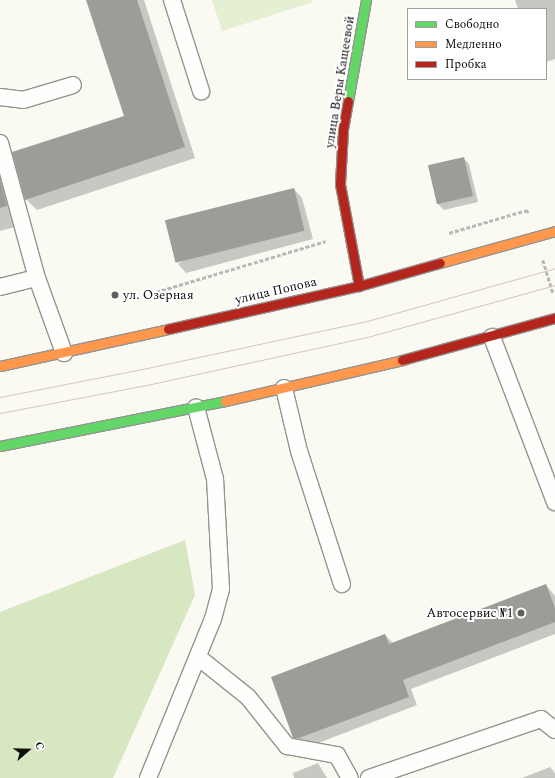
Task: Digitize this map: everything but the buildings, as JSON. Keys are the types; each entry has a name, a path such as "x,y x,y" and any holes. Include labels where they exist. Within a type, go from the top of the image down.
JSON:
{"main road":[{"name":"улица Веры Кащеевой","path":"359,286 340,184 343,130 366,0"},
{"name":"улица Попова","path":"0,366 64,353 359,286 555,231"},
{"path":"0,446 196,407 378,367 492,337 555,318"}],"lane":[{"path":"172,0 201,91"},
{"path":"0,97 23,100 74,86"},
{"path":"0,143 37,278 64,353"},
{"path":"0,286 37,278"},
{"path":"492,337 555,502"},
{"path":"284,388 299,452 342,584"},
{"path":"148,778 213,619 221,589 215,479 196,407"},
{"path":"198,657 248,697 287,746 337,755 350,778"},
{"path":"369,778 541,719 555,730"}],"green space":[{"path":"212,0 312,0 313,2 222,31"},
{"path":"185,540 195,595 113,778 0,778 0,612"}],"tram line":[{"path":"0,397 138,370 367,321 555,268"},
{"path":"0,413 142,386 371,336 555,285"}],"traffic: fast":[{"path":"348,101 366,0"},
{"path":"0,446 225,401"}],"traffic: slow":[{"path":"440,263 555,231"},
{"path":"0,366 168,329"},
{"path":"225,401 402,360"}],"traffic: jam":[{"path":"348,101 343,130 340,184 359,286"},
{"path":"168,329 359,286 440,263"},
{"path":"402,360 555,318"}],"place":[{"name":"ул. Озерная","path":"115,295"},
{"name":"Автосервис №1","path":"521,613"}]}
